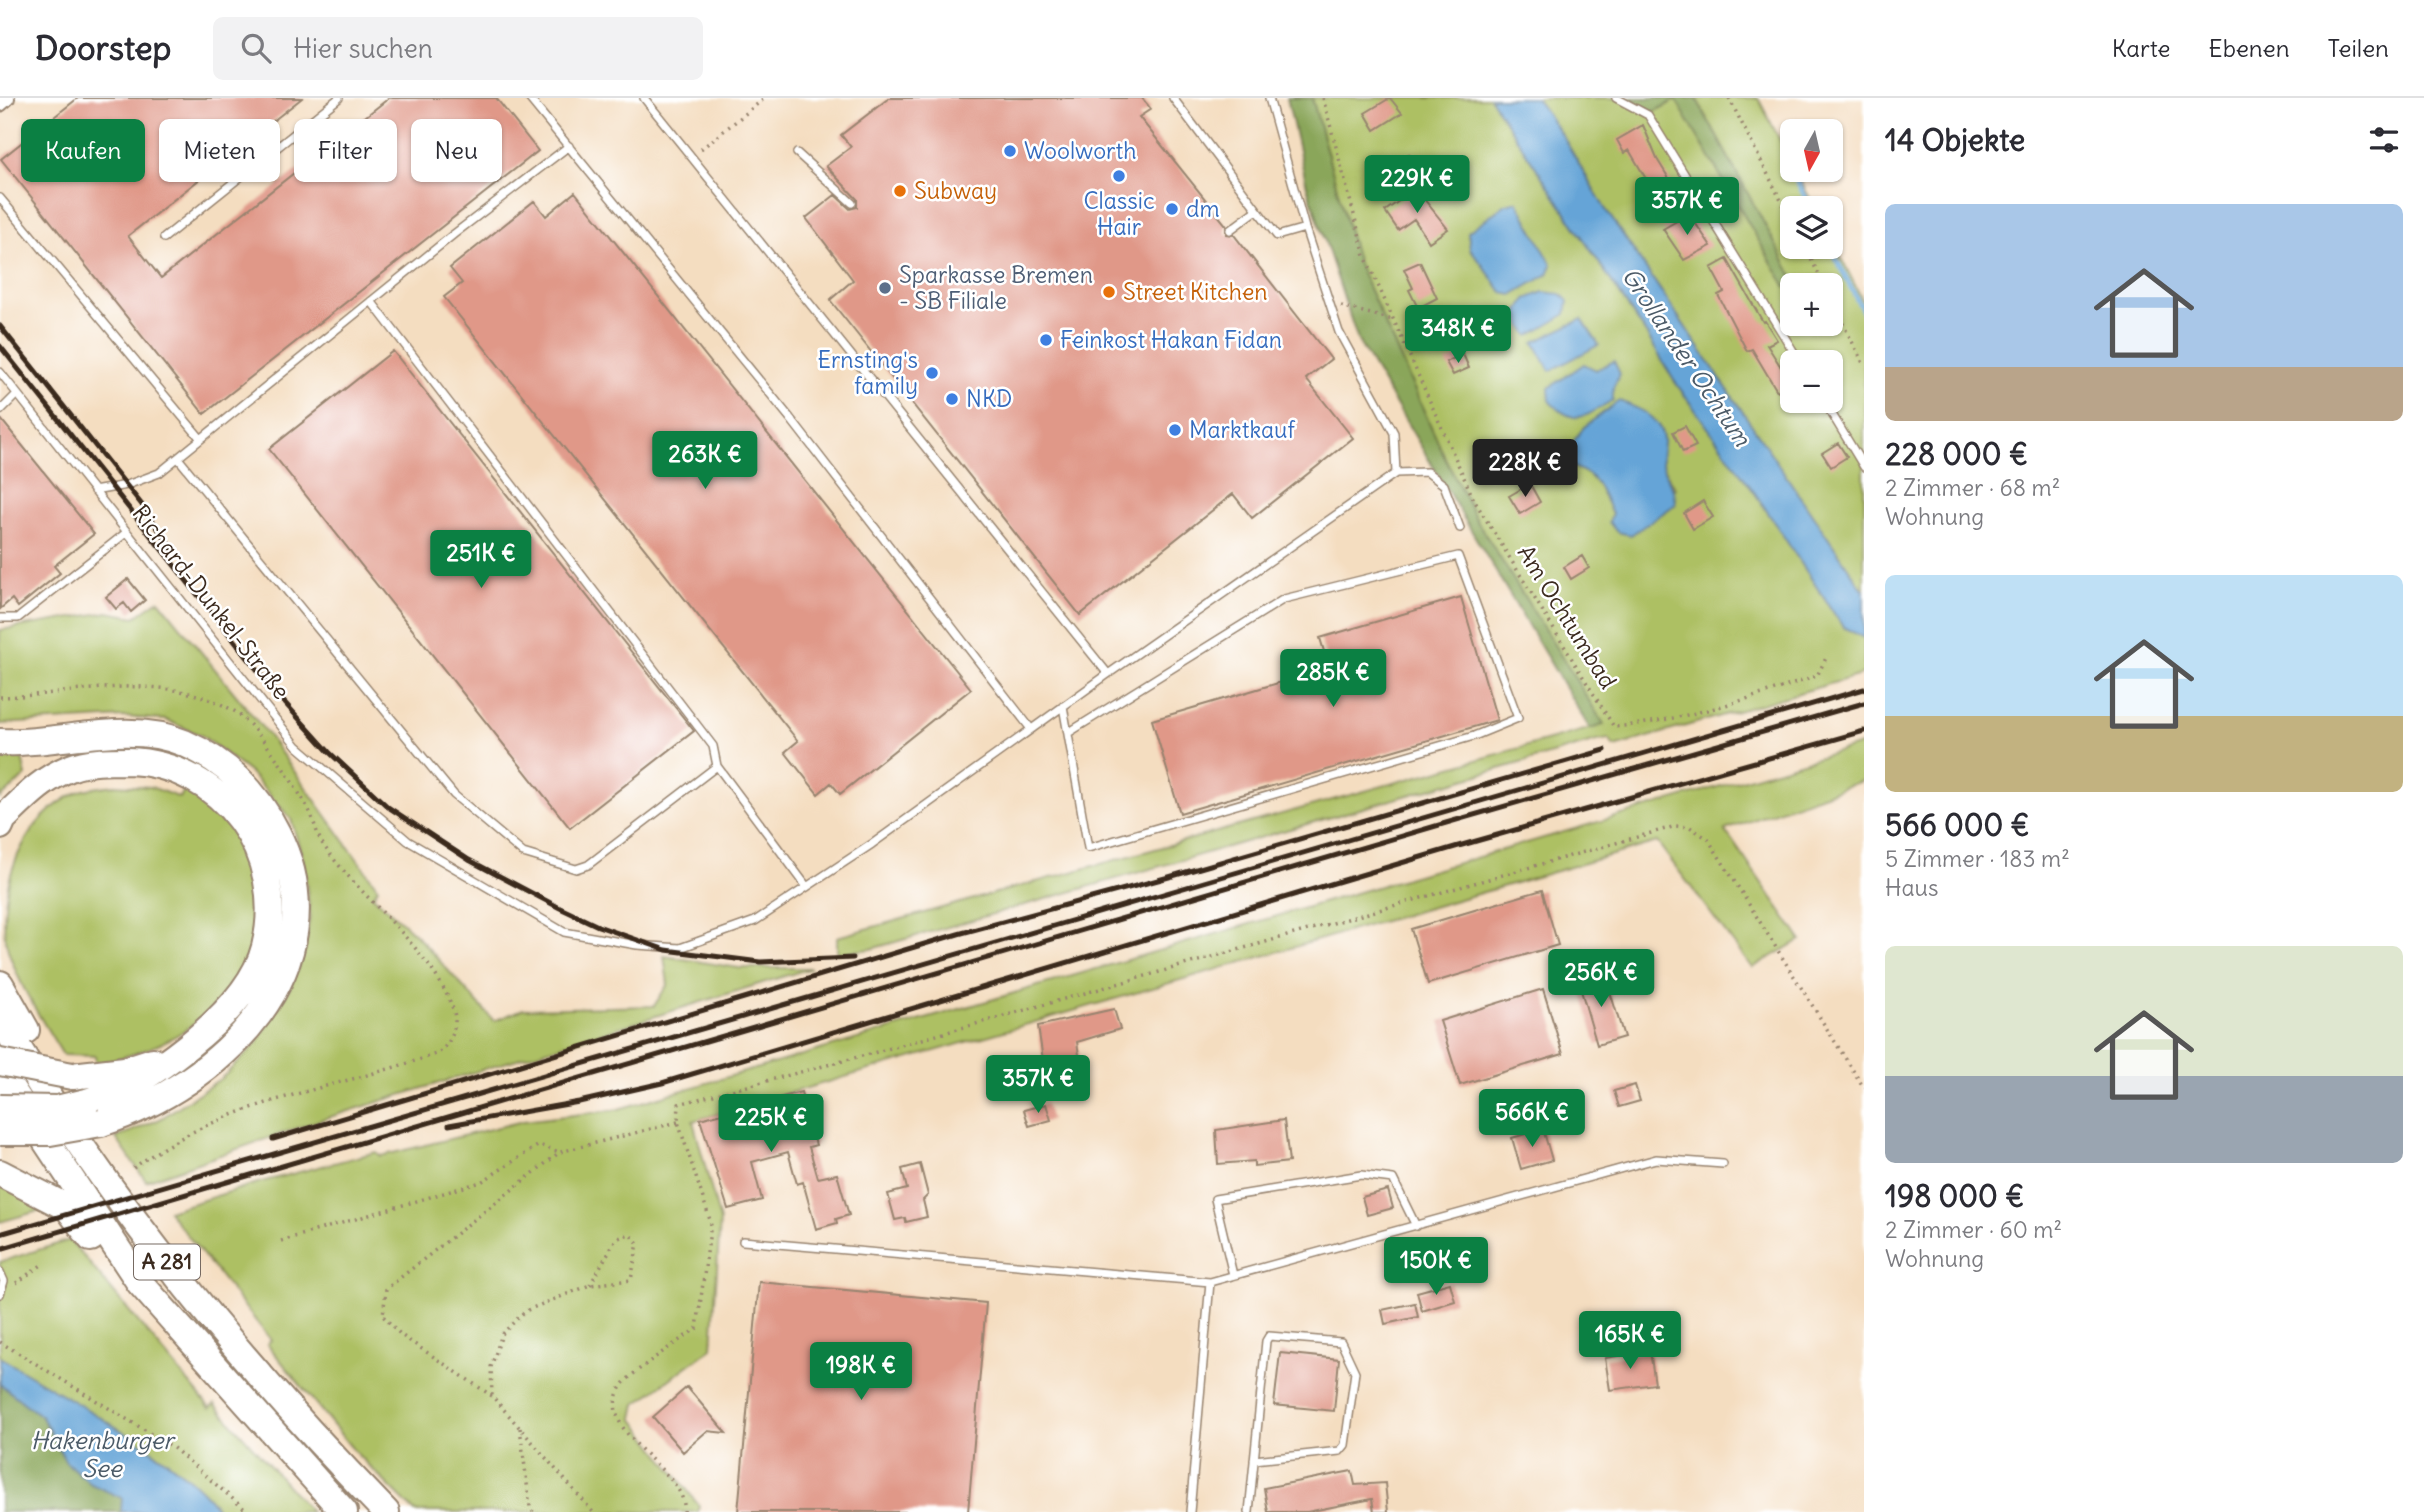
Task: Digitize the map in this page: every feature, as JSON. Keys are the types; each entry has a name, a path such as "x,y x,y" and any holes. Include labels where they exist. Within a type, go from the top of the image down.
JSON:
{"highway":[{"path":"0,742 27,743 93,735 144,735 181,742 217,760 242,780 265,809 293,874 295,913 290,950 282,979 264,1008 222,1057 167,1097 135,1112 0,1108"},
{"path":"0,826 39,784 71,767 102,761 141,762 175,768 229,804 258,853 267,880 269,911 265,947 256,971 238,997 198,1038 157,1070 94,1112 50,1132 0,1132"},
{"path":"0,984 40,1053 40,1087"},
{"name":"A 281","path":"0,1017 40,1087 184,1284 249,1363 386,1512"},
{"path":"0,1062 72,1076 125,1070 152,1061 198,1038"},
{"name":"A 281","path":"0,1072 139,1283 344,1512"},
{"path":"0,1174 68,1208 112,1266 139,1283"}],"street":[{"path":"0,104 7,98"}],"lane":[{"path":"164,238 339,98"},
{"path":"529,98 798,428 1031,729"},
{"path":"643,98 1108,674"},
{"path":"1173,98 1277,236 1305,228"},
{"path":"1269,98 1305,228 1339,332 1394,433 1396,474 1427,472 1444,485 1460,527"},
{"path":"1616,98 1648,115 1793,350"},
{"path":"94,491 127,485 159,473 569,146"},
{"path":"797,153 852,203"},
{"path":"0,198 201,439"},
{"path":"1230,230 1257,210"},
{"path":"371,302 713,746 717,766 807,887"},
{"name":"Richard-Dunkel-Straße","path":"0,372 297,746 408,841 564,932 637,945 680,948 755,921 1396,474"},
{"path":"0,411 17,394"},
{"path":"1831,413 1864,467"},
{"path":"177,458 454,795 523,853 576,869 587,865 717,766"},
{"path":"0,618 18,618 127,532"},
{"path":"1063,706 1088,848 1474,736 1517,718 1458,556 1284,599 1068,733"},
{"path":"743,1241 1210,1282 1656,1160 1723,1164"},
{"path":"1233,1275 1215,1199 1361,1175 1392,1179 1416,1226"},
{"path":"0,1272 4,1281 2,1293"},
{"path":"1190,1512 1210,1282"},
{"path":"1249,1512 1254,1460 1266,1341 1269,1336 1341,1342 1355,1372 1345,1445 1340,1451 1254,1460"}],"path":[{"path":"690,157 765,98"},
{"name":"Am Ochtumbad","path":"1323,98 1365,256 1474,500 1614,727 1651,723 1782,688 1817,676 1826,658"},
{"path":"1729,98 1780,198"},
{"path":"1330,303 1393,320"},
{"path":"1843,324 1864,365"},
{"path":"684,1512 685,1506 677,1489 620,1423 617,1400 623,1383 698,1328 711,1223 678,1122 679,1104 873,1053 1676,826 1690,827 1708,839 1864,1088"},
{"path":"132,1169 159,1149 208,1123 255,1104 322,1088 436,1054 447,1047 454,1032 454,1014"},
{"path":"593,1512 492,1396 401,1335 383,1315 386,1289 560,1152 678,1122"},
{"path":"281,1241 481,1182 539,1145 560,1152"},
{"path":"492,1396 491,1367 502,1334 525,1311 590,1285 631,1280 638,1243 629,1234 616,1239 590,1285"},
{"path":"2,1293 43,1264"},
{"path":"0,1342 171,1446 248,1512"},
{"path":"520,1429 530,1507 533,1512"}],"green space":[{"path":"1287,98 1312,98 1358,264 1445,458 1477,521 1604,725 1590,729 1358,341 1307,186"},
{"path":"1312,98 1490,98 1649,338 1673,379 1757,496 1843,627 1864,638 1864,674 1614,747 1609,739 1597,741 871,949 837,953 837,937 1603,725 1477,521 1445,458 1358,264","holes":["1516,201 1531,230 1478,256 1470,249 1468,232","1654,422 1661,430 1665,471 1675,488 1612,514 1593,479 1570,465 1563,457 1570,447 1590,435"]},
{"path":"1536,98 1630,98 1653,112 1676,100 1789,273 1780,273 1780,336 1843,336 1843,273 1790,273 1783,259 1842,259 1864,303 1864,591 1604,207 1565,140"},
{"path":"1630,98 1696,98 1780,253 1780,259 1784,259 1791,273 1780,273 1780,277 1676,100 1653,112"},
{"path":"1696,98 1758,98 1780,140 1780,182 1801,182 1809,196 1780,196 1780,254"},
{"path":"159,600 266,732 378,888 373,896 417,936 494,1021 523,1009 654,1006 668,984 664,956 739,968 811,968 320,1120 146,1181 116,1138 160,1119 223,1077 257,1043 289,989 305,949 310,913 303,860 291,819 249,772 201,735 166,720 124,717 0,724 0,630 108,612 135,617"},
{"path":"1864,744 1864,780 1725,830 1801,940 1752,968 1657,842 693,1121 720,1221 712,1348 636,1404 633,1418 699,1506 698,1512 415,1512 355,1452 267,1344 271,1340 168,1211 261,1182 376,1152 381,1156 523,1121 615,1110"},
{"path":"0,757 22,757 26,776 0,798"},
{"path":"114,785 151,787 180,798 186,786 221,813 231,824 247,853 255,883 257,913 252,942 242,969 225,994 204,1016 157,1045 96,1064 95,1056 63,1055 15,970 5,939 4,917 11,873 29,834 59,803 78,792"},
{"path":"0,1181 46,1209 0,1222"},
{"path":"70,1240 210,1408 215,1404 311,1512 219,1512 204,1492 151,1450 0,1357 0,1262"},
{"path":"0,1384 42,1417 66,1462 91,1484 123,1498 121,1512 0,1512"}],"water":[{"name":"Grollander Ochtum","path":"1490,98 1536,98 1565,140 1604,207 1864,591 1864,638 1843,627 1757,496 1673,379 1649,338"},
{"path":"1517,201 1552,265 1548,274 1512,295 1503,293 1470,248 1468,232 1506,204"},
{"path":"1543,292 1561,294 1568,301 1566,314 1529,336 1521,325 1518,312 1526,299"},
{"path":"1582,319 1599,345 1550,371 1534,342"},
{"path":"1614,361 1620,374 1613,388 1613,400 1581,417 1567,415 1550,402 1549,388 1584,364 1596,370"},
{"path":"1619,401 1640,410 1658,425 1663,439 1663,468 1674,491 1676,504 1631,535 1617,532 1609,522 1612,514 1596,483 1563,456 1584,427"},
{"name":"Hakenburger See","path":"0,1357 151,1450 204,1492 219,1512 121,1512 122,1498 91,1484 66,1462 42,1417 0,1384"}],"building":[{"path":"78,98 302,98 276,119 159,119 159,182 196,182 128,236 161,278 294,173 294,182 397,182 397,119 362,119 389,98 496,98 538,151 502,179 502,119 411,119 411,182 499,182 204,414 1,159 21,143 21,182 145,182 145,119 51,119"},
{"path":"889,98 1142,98 1151,109 1139,117 1226,225 1226,234 1234,235 1331,359 1306,379 1353,438 1252,518 1233,494 1080,615 830,300 853,280 806,218 835,195 850,209 857,207 857,199 826,166 851,147 841,135"},
{"path":"1390,98 1402,113 1375,130 1365,113"},
{"path":"1643,125 1657,159 1673,185 1653,198 1646,186 1649,184 1629,150 1624,153 1617,140"},
{"path":"1409,154 1417,165 1401,177 1393,165"},
{"path":"1416,189 1448,229 1429,242 1414,219 1398,230 1385,211"},
{"path":"575,192 971,689 840,794 831,783 818,794 785,752 798,741 444,297 462,283 450,268 534,201 546,216"},
{"path":"1689,214 1711,246 1684,260 1663,229"},
{"path":"1727,259 1763,322 1765,321 1777,340 1767,345 1780,366 1780,389 1777,391 1752,349 1747,351 1718,295 1724,292 1711,268"},
{"path":"1420,262 1437,298 1418,308 1409,290 1413,288 1404,269"},
{"path":"393,351 694,731 570,828 269,449"},
{"path":"1463,354 1469,368 1453,375 1446,362"},
{"path":"0,418 94,534 54,566 60,573 18,607 12,599 0,609"},
{"path":"1685,426 1696,446 1683,452 1673,432"},
{"path":"1838,443 1847,457 1831,467 1822,453"},
{"path":"1530,484 1540,502 1520,514 1509,496"},
{"path":"1703,501 1713,517 1693,529 1684,513"},
{"path":"1582,556 1589,568 1571,579 1564,567"},
{"path":"128,579 145,600 131,612 124,603 116,609 106,597"},
{"path":"1461,597 1497,720 1180,813 1152,720 1329,668 1320,638"},
{"path":"1542,890 1558,945 1428,984 1411,929"},
{"path":"1604,972 1624,1037 1597,1045 1578,980"},
{"path":"1543,989 1563,1054 1460,1085 1440,1021"},
{"path":"1114,1009 1120,1029 1077,1042 1082,1075 1046,1080 1038,1026"},
{"path":"1635,1085 1640,1101 1619,1107 1614,1091"},
{"path":"801,1092 816,1145 809,1147 818,1178 837,1174 849,1215 836,1219 837,1223 816,1229 803,1182 797,1184 788,1152 752,1162 762,1200 728,1209 700,1119"},
{"path":"1046,1104 1051,1120 1029,1126 1024,1110"},
{"path":"1284,1120 1289,1162 1254,1166 1254,1161 1218,1164 1216,1130"},
{"path":"1543,1129 1552,1160 1521,1169 1512,1138"},
{"path":"920,1164 928,1195 923,1200 927,1217 906,1222 905,1218 895,1220 888,1194 907,1189 902,1169"},
{"path":"1388,1190 1393,1208 1367,1215 1362,1197"},
{"path":"759,1282 986,1303 968,1512 738,1512"},
{"path":"1450,1283 1455,1301 1422,1311 1417,1292"},
{"path":"1415,1303 1418,1317 1385,1324 1382,1310"},
{"path":"1650,1351 1655,1384 1610,1390 1605,1358"},
{"path":"1280,1353 1339,1359 1334,1411 1274,1405"},
{"path":"687,1387 726,1433 707,1431 683,1452 653,1417"},
{"path":"1352,1471 1355,1485 1385,1483 1388,1512 1374,1512 1372,1499 1307,1512 1268,1512 1264,1488"}],"waterway":[{"path":"1797,182 1805,196"},
{"path":"1836,259 1864,313"}],"railway":[{"path":"0,326 142,505 172,549"},
{"path":"0,346 275,692 329,752 388,807 469,860 560,908 598,926 666,950 760,962 853,958"},
{"path":"0,1234 1864,689"},
{"path":"0,1249 1446,823 1864,703"},
{"path":"449,1125 579,1102 662,1083 1455,847 1864,731"},
{"path":"273,1139 958,934 1169,877 1605,750"}],"place":[{"name":"Woolworth","path":"1010,151"},
{"name":"Classic Hair","path":"1119,176"},
{"name":"Subway","path":"900,191"},
{"name":"dm","path":"1172,209"},
{"name":"Sparkasse Bremen - SB Filiale","path":"885,288"},
{"name":"Street Kitchen","path":"1109,292"},
{"name":"Feinkost Hakan Fidan","path":"1046,340"},
{"name":"Ernsting's family","path":"932,373"},
{"name":"NKD","path":"952,399"},
{"name":"Marktkauf","path":"1175,430"}]}
